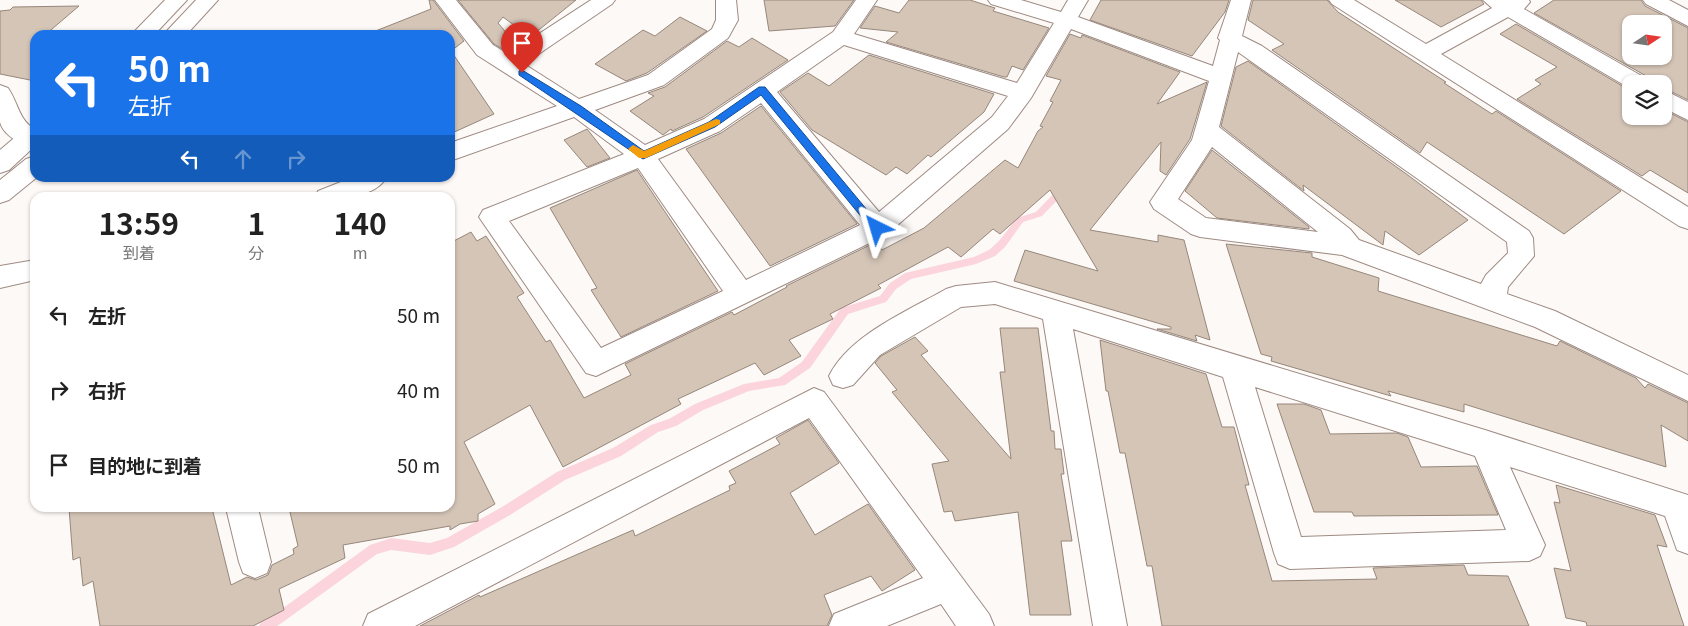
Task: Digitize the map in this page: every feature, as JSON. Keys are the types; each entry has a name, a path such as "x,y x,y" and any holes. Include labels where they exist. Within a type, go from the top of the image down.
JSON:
{"street":[{"path":"147,30 177,0"},
{"path":"179,30 208,0"},
{"path":"508,64 530,52 604,0"},
{"path":"455,150 637,88 672,69 720,33 727,20 726,0"},
{"path":"867,0 841,37 762,89 712,125 643,156 492,216 596,364 877,228 1000,123 1023,93 1072,10"},
{"path":"998,0 1072,10 1220,77"},
{"path":"1241,0 1229,38 1204,141 1163,202 1200,227 1350,247 1545,319 1688,389"},
{"path":"1339,0 1688,219"},
{"path":"1653,0 1688,19"},
{"path":"1425,54 1509,3 1625,75"},
{"path":"455,4 485,50 577,108 643,156 741,294"},
{"path":"455,35 470,29"},
{"path":"841,37 1023,93"},
{"path":"1229,38 1254,51 1520,238 1522,256 1495,283 1493,300"},
{"path":"762,89 877,228"},
{"path":"0,94 8,118 16,128 30,134"},
{"path":"1672,103 1688,112"},
{"path":"1207,130 1341,236 1350,247"},
{"path":"0,164 30,138"},
{"path":"0,194 30,169"},
{"path":"341,192 364,182"},
{"path":"0,278 30,271"},
{"path":"843,376 870,347 956,297 995,293 1236,371 1485,444 1677,505 1688,539"},
{"path":"1056,312 1110,626"},
{"path":"1236,371 1290,552 1529,545 1485,444"},
{"path":"380,626 814,401 977,626"},
{"path":"243,512 255,562"},
{"path":"846,626 948,585"}],"building":[{"path":"429,0 433,0 464,41 455,48 455,30 378,30 431,9"},
{"path":"458,0 576,0 530,37 503,17 498,23 516,44 508,52 494,44"},
{"path":"764,0 854,0 835,26 769,31"},
{"path":"909,0 970,0 995,8 993,11 1049,28 1023,70 1012,66 1007,77 1004,77 886,42 898,32 860,28 875,6 899,13"},
{"path":"1101,0 1229,0 1225,12 1192,56 1090,20"},
{"path":"1253,0 1327,0 1338,12 1446,82 1444,83 1492,114 1496,111 1621,191 1564,234 1427,142 1420,153 1272,50 1284,44 1248,20"},
{"path":"1395,0 1481,0 1484,4 1441,27"},
{"path":"1554,0 1641,0 1645,6 1663,15 1622,15 1622,62 1534,13"},
{"path":"79,6 51,30 30,30 30,80 0,74 0,11 10,10 13,7"},
{"path":"680,17 707,31 647,73 626,81 595,64 643,30 655,36"},
{"path":"1672,20 1688,28 1688,100 1672,92 1672,75 1644,75 1627,65 1672,65"},
{"path":"1516,24 1622,86 1622,125 1672,125 1672,114 1688,122 1688,193 1650,170 1642,176 1517,99 1541,84 1535,80 1557,67 1500,34"},
{"path":"1070,34 1081,38 1082,35 1180,72 1157,104 1207,82 1190,139 1166,175 1160,171 1161,142 1090,230 1158,242 1158,235 1184,240 1210,340 1195,335 1197,341 1157,329 1171,329 1171,327 1014,281 1025,250 1098,271 1050,190 1000,234 993,229 961,257 948,247 878,285 881,288 830,314 833,319 789,340 801,356 764,375 755,363 678,399 681,404 563,467 530,405 464,442 495,504 478,514 478,521 460,524 450,530 450,526 343,545 345,558 279,589 284,610 253,626 100,626 93,581 83,586 80,557 73,560 69,512 213,512 231,585 247,577 256,580 268,575 272,565 294,554 293,549 298,546 290,512 455,512 455,240 471,232 477,241 486,236 524,293 517,297 546,342 550,340 584,398 631,375 625,364 635,359 732,312 734,315 786,286 876,242 882,250 924,228 1005,160 1018,168 1038,131 1043,127 1040,126 1053,102 1050,101 1061,80 1046,76"},
{"path":"752,38 788,60 703,117 672,131 671,129 663,135 630,111 654,96 648,93 665,87 727,41 739,47"},
{"path":"869,55 994,94 984,112 931,157 928,155 907,174 896,167 886,175 812,130 780,92 808,73 829,86"},
{"path":"455,57 494,114 455,132"},
{"path":"1248,61 1468,220 1419,255 1385,231 1383,245 1303,185 1304,191 1221,126 1236,67"},
{"path":"761,106 857,224 770,266 686,149 721,133"},
{"path":"587,129 610,158 587,167 564,140"},
{"path":"1212,150 1309,227 1309,229 1217,218 1185,191"},
{"path":"637,170 718,291 621,337 591,290 597,288 550,208"},
{"path":"1226,244 1312,253 1312,257 1379,278 1378,291 1557,346 1560,341 1636,378 1645,388 1648,384 1688,403 1688,441 1661,425 1666,467 1464,404 1464,412 1388,391 1391,396 1271,361 1272,357 1261,354"},
{"path":"1000,328 1038,328 1051,431 1054,431 1055,449 1061,449 1064,474 1061,474 1072,541 1061,541 1071,615 1030,615 1018,512 955,521 952,511 944,512 932,464 949,461 892,392 897,390 875,363 881,356 915,337 928,351 921,355 1011,459 1000,372 1005,372"},
{"path":"1100,340 1206,374 1222,427 1234,427 1249,485 1245,485 1272,581 1377,579 1373,568 1464,565 1468,575 1508,576 1529,626 1162,626 1152,566 1147,566 1125,453 1120,453 1108,391 1106,391"},
{"path":"1277,404 1304,404 1321,410 1330,434 1397,433 1408,437 1421,467 1477,466 1498,515 1354,516 1352,512 1314,512"},
{"path":"808,420 839,463 790,493 815,535 868,504 915,570 882,591 871,576 824,595 832,615 827,626 420,626 479,595 480,597 633,530 635,536 730,490 729,486 736,483 729,471 780,444 776,438"},
{"path":"1556,485 1655,515 1667,547 1657,545 1684,626 1587,626 1586,622 1566,618 1554,568 1571,571 1554,502 1560,503"}],"waterway":[{"path":"265,626 279,618 374,549 391,544 430,549 450,543 506,511 561,476 617,452 655,428 672,423 699,407 748,387 781,382 806,365 845,311 883,299 893,286 908,276 976,260 992,253 1002,244 1020,220 1039,214 1063,189"}],"slow traffic":[{"path":"633,149 643,156 716,122"}],"route":[{"path":"522,73 577,108 643,156 712,125 762,89 877,228"}]}
